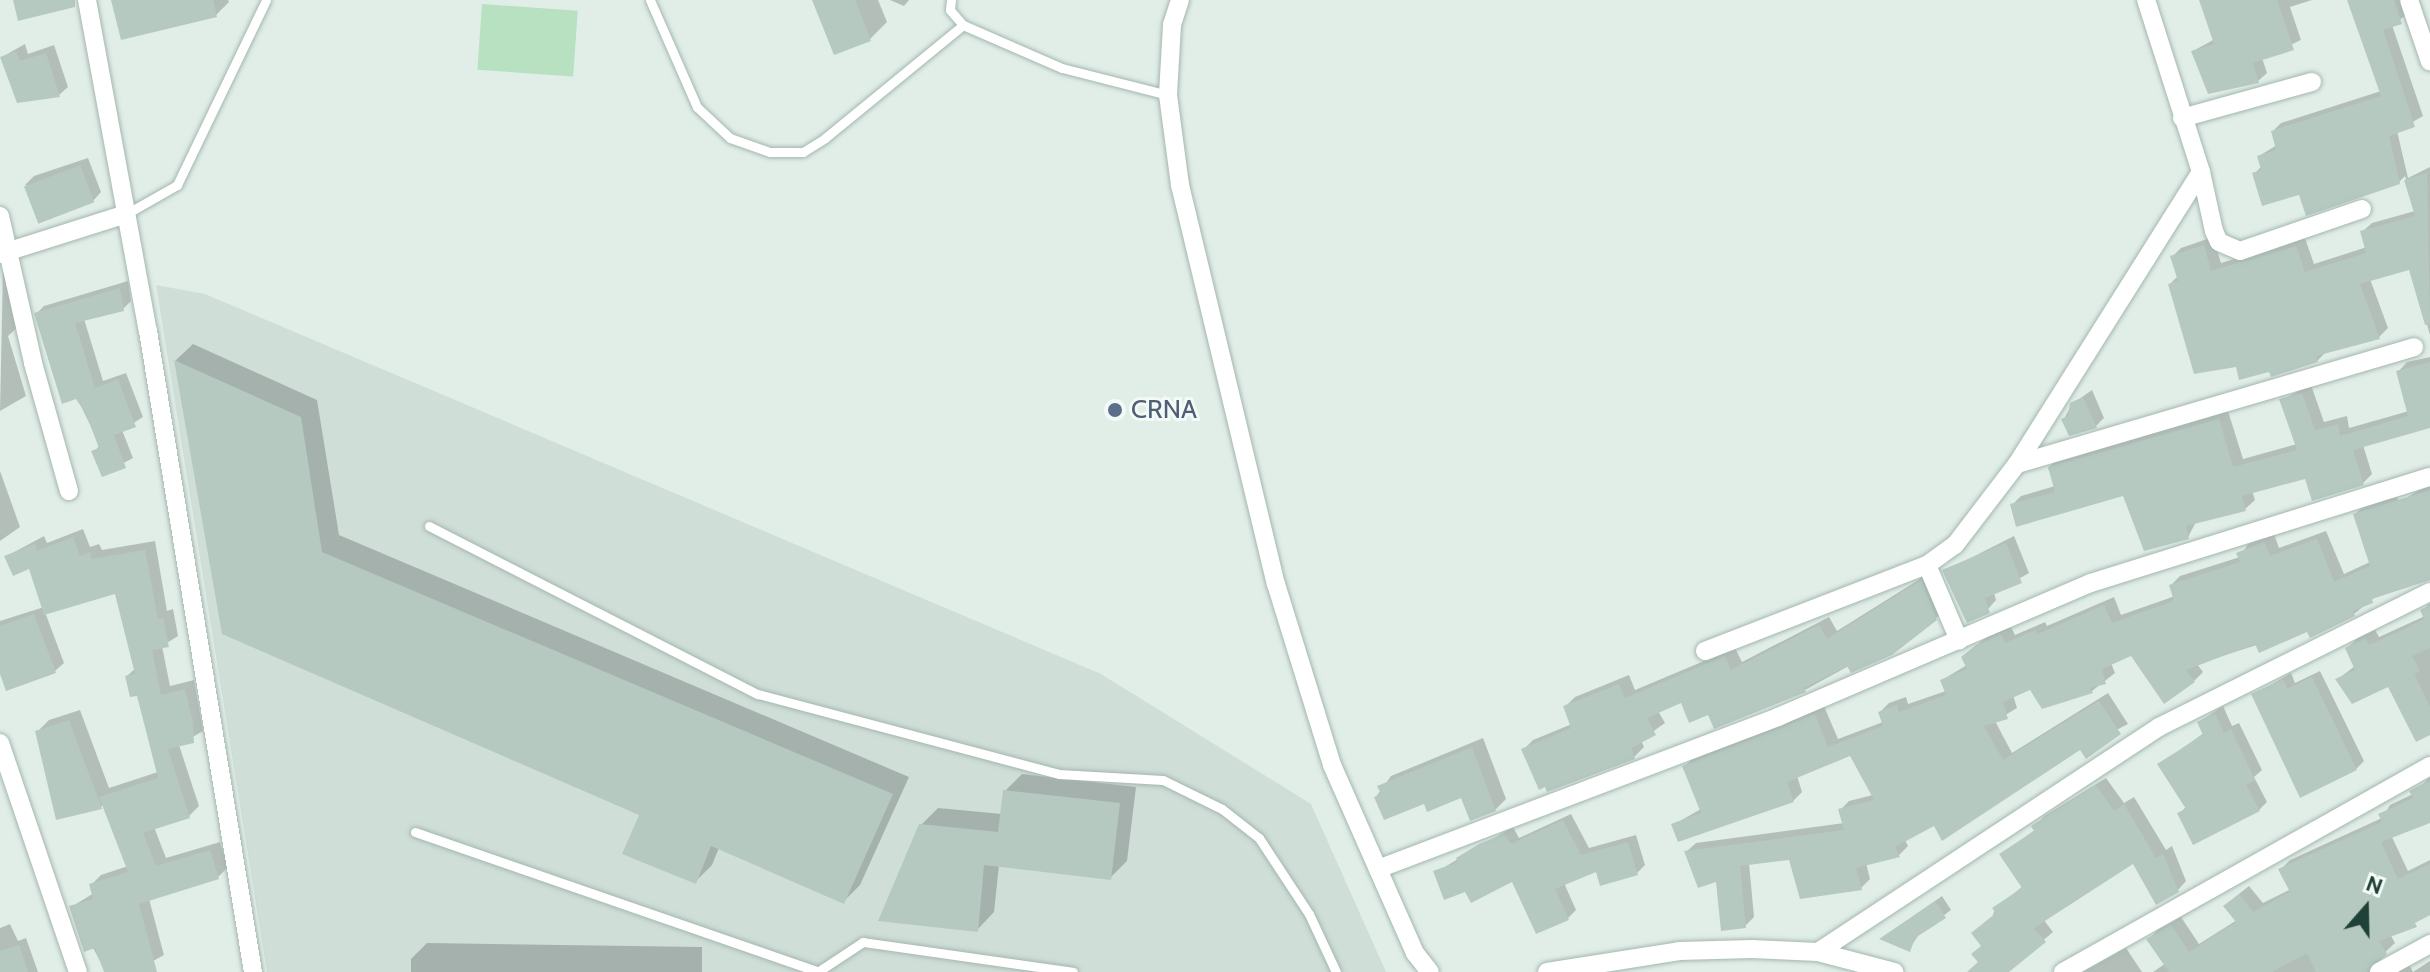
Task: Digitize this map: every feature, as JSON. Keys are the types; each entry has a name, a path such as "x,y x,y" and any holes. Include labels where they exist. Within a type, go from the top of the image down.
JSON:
{"street":[{"path":"87,0 126,214 253,972"},
{"path":"1180,0 1172,25 1168,95 1190,244 1276,584 1332,765 1415,953 1430,972"},
{"path":"2146,0 2201,172 2219,242 2240,251 2362,209"},
{"path":"2409,0 2430,62"},
{"path":"2182,118 2312,82"},
{"path":"1705,651 1927,565 1955,545 2017,464 2201,172"},
{"path":"5,252 126,214"},
{"path":"0,216 5,252 69,491"},
{"path":"2017,464 2414,347"},
{"path":"1378,869 1778,717 2091,583 2430,477"},
{"path":"1927,565 1959,640"},
{"path":"1818,952 2159,727 2430,592"},
{"path":"0,743 3,766 78,972"},
{"path":"2063,972 2430,766"},
{"path":"2379,972 2430,944"},
{"path":"1547,972 1679,951 1818,952 1894,972"}],"lane":[{"path":"126,214 177,185 266,0"},
{"path":"650,0 697,107 730,138 770,152 803,152 825,138 963,25"},
{"path":"951,0 950,10 963,25 1062,68 1168,95"},
{"path":"429,526 758,694 1059,774 1163,780 1222,809 1259,838 1309,914 1336,972"},
{"path":"415,832 819,972 863,942 1073,972"}],"shaded area":[{"path":"156,285 205,294 1101,674 1311,804 1386,972 267,972"}],"green space":[{"path":"482,4 578,11 573,77 477,70"}],"building":[{"path":"13,0 75,0 75,7 18,21"},
{"path":"111,0 213,0 217,17 121,40"},
{"path":"812,0 855,0 871,41 834,55"},
{"path":"2199,0 2277,0 2294,50 2253,63 2259,83 2208,94 2191,51 2214,44"},
{"path":"2347,0 2394,0 2402,24 2383,30 2415,127 2389,136 2400,184 2306,216 2299,195 2262,206 2252,173 2261,170 2257,156 2276,150 2271,131 2381,96"},
{"path":"16,51 20,61 46,53 60,97 17,103 0,57"},
{"path":"80,165 94,202 38,224 24,187"},
{"path":"2427,173 2430,324 2425,325 2409,270 2360,284 2380,339 2316,356 2318,362 2271,377 2269,372 2239,380 2236,367 2194,374 2168,284 2178,281 2170,256 2204,245 2211,271 2296,246 2305,272 2366,253 2360,231 2415,216 2404,180"},
{"path":"120,288 124,311 75,323 95,388 118,379 136,427 114,435 126,468 102,477 91,451 99,448 86,414 76,399 62,404 34,313"},
{"path":"174,360 301,417 322,552 893,794 844,904 711,846 696,884 622,854 639,815 222,634"},
{"path":"2430,362 2430,428 2353,450 2364,485 2312,501 2305,479 2242,496 2246,511 2186,526 2189,539 2144,551 2123,496 2016,527 2010,504 2055,492 2048,467 2219,419 2233,467 2297,450 2279,399 2302,393 2315,430 2338,424 2340,436 2408,416 2396,371"},
{"path":"2083,397 2097,428 2069,436 2061,419 2068,416 2070,403"},
{"path":"2430,490 2430,580 2372,599 2373,603 2353,611 2355,616 2310,638 2307,632 2259,653 2255,644 2186,670 2195,682 2164,704 2131,656 2102,669 2106,684 2090,688 2093,693 2042,709 2030,690 2003,702 2008,719 1984,726 2003,760 2099,701 2121,734 2086,759 2080,750 1942,841 1934,826 1895,847 1900,857 1856,868 1862,890 1800,899 1789,860 1740,866 1746,928 1721,931 1716,882 1698,888 1684,851 1844,830 1838,809 1874,800 1850,756 1787,782 1794,802 1678,842 1671,824 1701,813 1682,766 1815,714 1828,747 1883,726 1878,712 1897,705 1899,712 1946,695 1940,680 1967,669 1961,657 1976,645 2001,634 2005,643 2036,630 2038,634 2104,605 2112,623 2174,601 2169,585 2240,562 2236,553 2264,542 2270,556 2317,539 2334,582 2370,566 2353,514"},
{"path":"73,537 80,556 90,552 92,559 145,550 158,619 163,618 169,647 152,650 161,695 185,689 193,723 194,743 168,749 190,818 143,833 156,866 210,850 219,879 139,904 157,972 104,972 95,948 84,952 69,906 93,899 89,884 128,872 99,797 158,778 137,696 130,697 125,676 135,674 115,594 44,615 29,569 13,576 4,556 35,544 37,551"},
{"path":"2006,543 2022,583 1985,598 1990,613 1967,623 1942,570"},
{"path":"1921,580 1937,620 1892,655 1851,673 1847,666 1804,688 1806,692 1714,729 1708,715 1689,723 1681,703 1647,718 1656,735 1631,748 1635,759 1547,792 1545,787 1539,790 1521,749 1571,728 1563,706 1619,684 1625,698 1725,656 1731,670 1819,625 1827,639"},
{"path":"2430,605 2430,648 2412,656 2420,671 2414,674 2430,707 2430,735 2416,742 2388,687 2352,704 2335,679 2355,670 2345,648 2365,638 2369,645 2407,628 2424,619 2420,610"},
{"path":"34,614 56,673 6,691 0,674 0,626"},
{"path":"2312,677 2357,770 2300,798 2251,694 2283,679 2287,689"},
{"path":"2215,713 2224,733 2231,729 2255,780 2246,785 2260,811 2193,845 2177,813 2186,809 2157,764 2203,735 2197,722"},
{"path":"69,720 102,809 56,820 35,731"},
{"path":"1472,747 1496,811 1470,821 1461,798 1427,812 1424,804 1384,820 1374,797 1381,794 1377,786"},
{"path":"2430,780 2430,823 2381,842 2398,879 2430,864 2430,915 2415,923 2417,927 2379,941 2387,954 2367,972 2316,972 2307,953 2272,972 2169,972 2146,939 2171,925 2189,952 2236,922 2223,906 2239,894 2253,912 2290,892 2278,869 2382,822 2378,814 2413,798 2409,791"},
{"path":"2096,785 2114,811 2124,804 2156,858 2163,854 2179,892 2156,905 2133,864 2034,928 2046,942 2009,972 1967,972 1978,962 1971,954 1981,946 1971,933 1996,913 1992,908 2022,888 1999,854 2034,831 2031,826"},
{"path":"1003,790 1120,803 1111,880 984,865 978,932 878,921 919,824 998,832"},
{"path":"1563,820 1581,855 1628,842 1638,875 1600,886 1596,872 1555,889 1569,920 1536,934 1512,882 1471,903 1465,892 1444,900 1433,871 1458,862 1456,858 1479,844 1504,834 1511,844"},
{"path":"1935,901 1946,918 1915,938 1910,952 1879,939"},
{"path":"19,945 28,972 0,972 0,951"}],"place":[{"name":"CRNA","path":"1115,410"}]}
